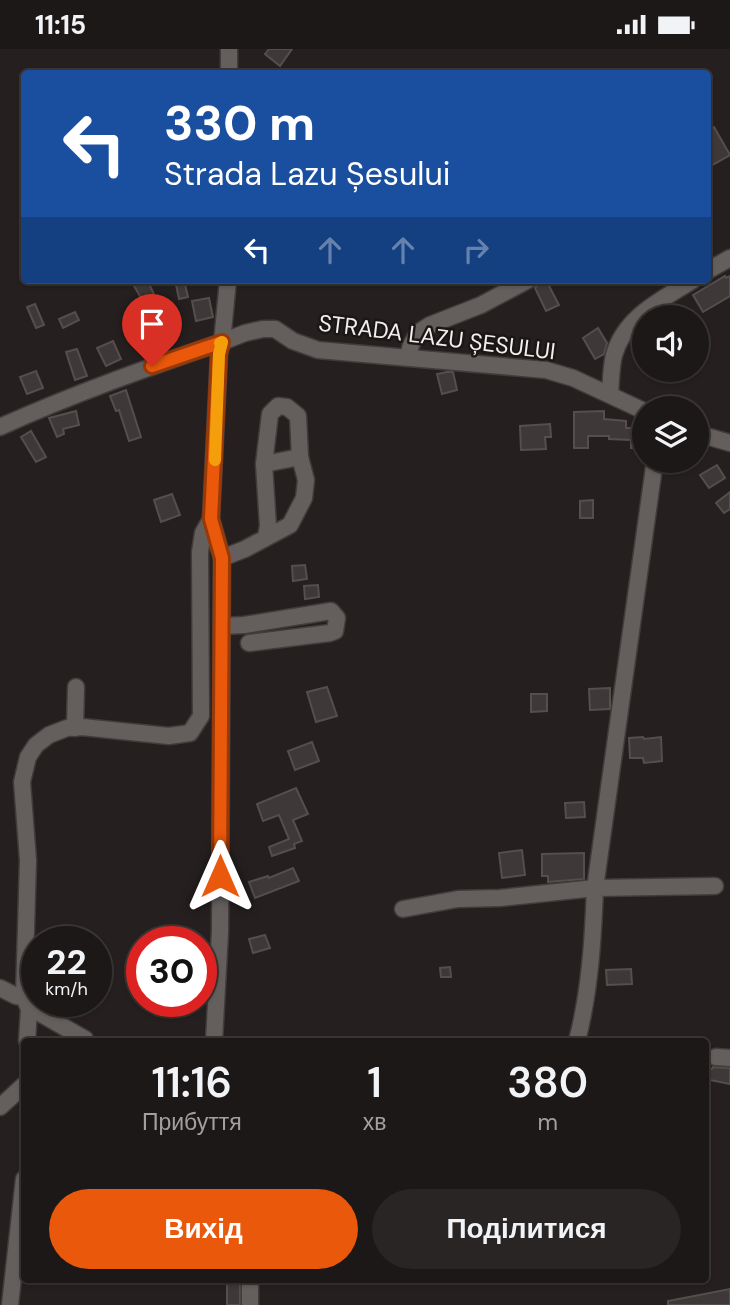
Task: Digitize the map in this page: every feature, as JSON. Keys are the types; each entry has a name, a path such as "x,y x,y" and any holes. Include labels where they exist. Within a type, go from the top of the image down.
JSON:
{"street":[{"path":"229,49 229,70"},
{"path":"711,269 730,258"},
{"path":"214,1038 220,932 222,558 211,519 219,354 228,284"},
{"path":"408,357 418,333 430,325 481,305 520,284"},
{"path":"610,394 614,356 622,336 639,314 687,284"},
{"name":"STRADA LAZU ȘESULUI","path":"0,427 129,374 254,331 275,329 293,341 318,350 546,370 573,378 632,405"},
{"path":"222,558 245,549 290,525 304,498 306,480 300,457 298,416 287,407 278,406 270,414 264,464 267,537"},
{"path":"709,437 730,443"},
{"path":"264,464 300,457"},
{"path":"578,1038 592,962 594,888 653,473"},
{"path":"26,926 28,860 24,825 24,771 28,757 36,745 49,735 75,728 169,736 190,733 197,725 201,716 200,552 203,533 211,519"},
{"path":"222,626 331,611 337,618 335,631 330,633 250,643"},
{"path":"75,728 76,687"},
{"path":"403,909 458,899 500,898 594,888 715,886"},
{"path":"0,989 21,997"},
{"path":"28,1038 32,1017"},
{"path":"41,1017 83,1038"},
{"path":"0,1107 21,1088"},
{"path":"10,1305 21,1206"},
{"path":"250,1283 250,1305"}],"building":[{"path":"269,49 292,49 280,66 265,54"},
{"path":"714,127 730,155 711,166 711,129"},
{"path":"725,276 730,276 730,296 709,308 709,305 699,305 693,295"},
{"path":"133,284 149,284 154,294 142,300"},
{"path":"176,284 185,284 188,297 179,299"},
{"path":"538,284 548,284 559,305 546,311 535,288"},
{"path":"209,298 213,317 196,321 192,301"},
{"path":"35,304 44,325 36,328 27,307"},
{"path":"75,312 79,320 63,328 59,319"},
{"path":"598,328 607,343 604,354 595,359 583,338"},
{"path":"113,341 121,359 106,366 97,348"},
{"path":"77,349 87,376 75,380 66,352"},
{"path":"36,371 43,388 27,394 20,377"},
{"path":"453,372 457,390 442,394 437,374"},
{"path":"126,390 141,437 129,441 119,410 116,411 110,396"},
{"path":"76,411 79,425 63,429 64,434 57,437 49,418"},
{"path":"604,411 604,419 626,421 626,428 632,428 632,448 631,440 588,436 588,448 574,448 574,412"},
{"path":"550,424 551,437 545,437 546,449 521,450 520,426"},
{"path":"31,431 46,457 36,462 21,437"},
{"path":"717,465 725,478 709,488 700,475 709,473 709,470"},
{"path":"730,492 730,509 724,513 716,503"},
{"path":"172,494 180,515 161,522 154,500"},
{"path":"593,500 593,518 580,518 580,501"},
{"path":"305,565 307,579 293,581 292,566"},
{"path":"318,585 319,597 305,599 304,586"},
{"path":"327,687 337,716 316,722 307,692"},
{"path":"610,688 610,709 590,710 589,689"},
{"path":"531,694 547,694 547,711 531,712"},
{"path":"661,737 662,761 644,763 643,758 630,758 629,738"},
{"path":"312,742 319,761 295,770 288,751"},
{"path":"296,788 308,814 293,820 302,841 294,844 295,848 272,856 269,847 289,839 279,815 263,821 257,804"},
{"path":"584,802 585,817 566,818 565,803"},
{"path":"522,850 525,875 502,878 499,853"},
{"path":"584,853 584,879 548,882 548,876 542,876 542,854"},
{"path":"293,868 299,881 255,898 249,882 268,876 269,878"},
{"path":"265,935 270,948 253,953 249,939"},
{"path":"450,967 451,977 441,977 440,968"},
{"path":"631,969 632,984 607,985 606,970"},
{"path":"730,1068 730,1084 709,1080 709,1069"},
{"path":"227,1283 240,1283 240,1305 227,1305"},
{"path":"730,1289 730,1305 668,1305 668,1301"}],"slow traffic":[{"path":"215,460 219,354 222,342 220,343"}],"route":[{"path":"152,366 222,342 219,354 211,519 222,558 220,876"}]}
